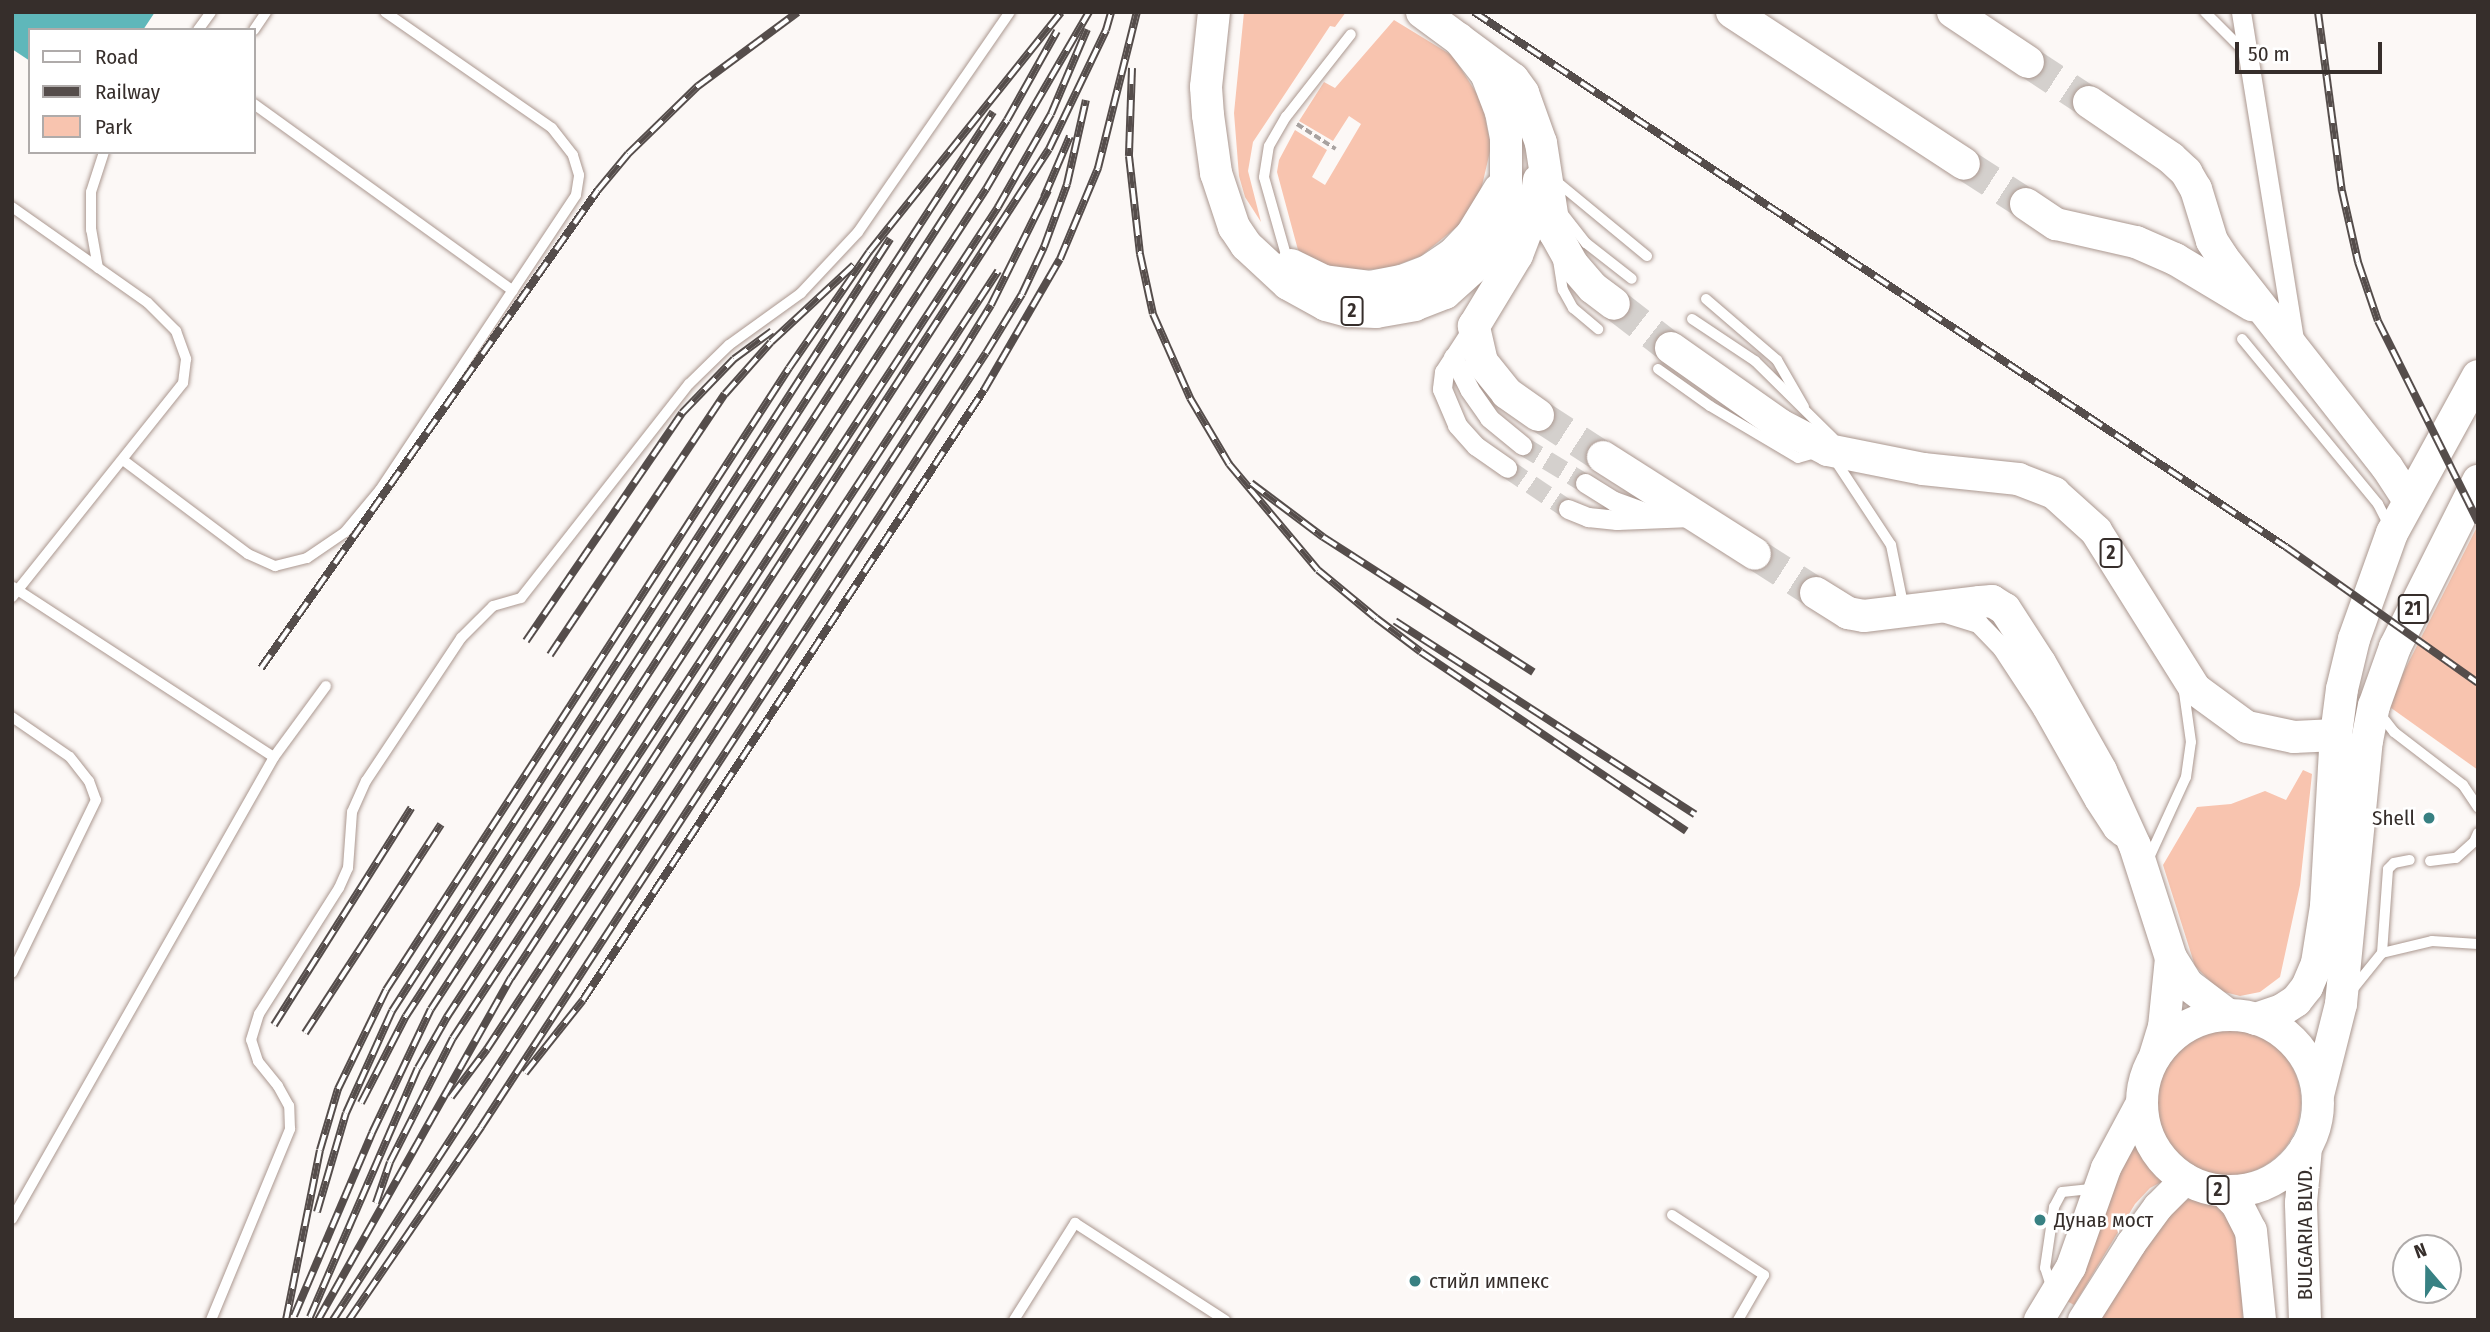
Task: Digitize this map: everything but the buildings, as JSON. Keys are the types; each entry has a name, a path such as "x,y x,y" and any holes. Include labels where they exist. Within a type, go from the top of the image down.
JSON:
{"highway":[{"name":"2","path":"1214,12 1206,87 1212,146 1224,204 1246,245 1288,284 1326,305 1349,311 1376,312 1415,305 1445,293 1465,278 1484,258 1497,238 1506,204 1506,138 1496,92 1487,75 1459,39"},
{"name":"2","path":"1422,12 1513,79 1533,114 1555,233 1573,265 1593,288 1615,304"},
{"path":"1732,12 1964,164"},
{"path":"1953,12 2028,62"},
{"path":"2089,102 2171,158 2186,172 2196,189 2212,241 2387,467 2408,499 2478,376"},
{"name":"2","path":"1212,146 1240,212 1259,238 1288,264 1324,281 1370,287 1402,281 1428,271 1452,255 1472,234 1506,177"},
{"name":"2","path":"1474,326 1527,232 1545,169"},
{"path":"2026,204 2056,224 2136,242 2175,259 2272,317"},
{"path":"1474,326 1482,362 1507,393 1538,415"},
{"name":"2","path":"1665,359 1828,450 1923,469 2018,480 2054,493 2096,531 2195,689 2247,727 2294,737 2336,735"},
{"path":"1602,457 1755,554"},
{"name":"21","path":"2318,1095 2341,1004 2365,754 2374,706 2395,647 2478,481"},
{"name":"2","path":"1816,593 1848,613 1864,616 1992,601 2005,608 2040,663 2101,771 2139,858 2171,958 2187,984 2242,1017 2280,1030 2299,1047 2312,1070 2318,1095 2316,1122 2306,1147 2291,1166 2271,1181 2248,1189 2224,1191 2186,1179 2167,1165 2153,1146 2144,1125 2142,1101 2145,1080 2153,1060 2167,1041 2185,1027 2206,1018 2242,1017 2282,1010 2295,1001 2307,987 2317,963 2326,906 2336,735 2342,689 2354,639 2392,533 2408,499"},
{"path":"2153,1060 2164,1027 2171,958"},
{"name":"BULGARIA BLVD.","path":"2305,1320 2301,1203 2306,1147"},
{"name":"2","path":"2224,1191 2245,1216 2251,1231 2260,1320"}],"main road":[{"path":"2047,1308 2071,1267 2097,1189 2142,1101"},
{"path":"2083,1320 2145,1225 2186,1179"}],"street":[{"path":"2241,12 2245,52 2296,348"},
{"path":"1474,326 1444,372 1442,389 1446,406 1457,425 1476,446 1507,468"},
{"path":"1452,357 1489,418 1522,445"},
{"path":"1585,483 1614,501 1654,516"},
{"path":"1568,509 1588,517 1617,520 1654,516 1699,517"}],"lane":[{"path":"199,28 211,12"},
{"path":"255,28 267,12"},
{"path":"123,460 248,554 275,566 307,558 345,532 380,490 576,195 579,175 573,155 552,128 385,12"},
{"path":"211,1320 290,1129 289,1106 278,1086 258,1061 251,1040 259,1014 339,888 348,868 352,812 366,781 461,638 493,606 521,598 689,384 729,345 801,293 858,232 1010,12"},
{"path":"2205,12 2245,52"},
{"path":"1288,264 1264,177 1269,146 1286,117 1351,34"},
{"path":"256,105 513,291"},
{"path":"98,268 91,230 91,192 103,154"},
{"path":"1545,169 1647,256"},
{"path":"1545,169 1586,243 1615,304"},
{"path":"12,207 148,303 176,331 186,359 183,383 14,591 274,757"},
{"path":"1706,299 1777,360 1809,416"},
{"path":"1692,319 1755,361 1833,438 1866,458"},
{"path":"2242,339 2378,504 2392,533"},
{"path":"1828,450 1852,482 1891,545 1919,611"},
{"path":"2139,858 2186,777 2191,742 2190,716 2180,669"},
{"path":"12,1219 274,757 326,686"},
{"path":"2374,706 2394,732 2463,785 2478,807"},
{"path":"12,718 70,757 89,781 96,800 12,973"},
{"path":"2430,861 2456,858 2474,842 2478,833"},
{"path":"2341,1004 2382,953 2388,869 2394,863 2410,860"},
{"path":"2382,953 2432,941 2478,944"},
{"path":"1672,1215 1764,1275 1738,1320"},
{"path":"1014,1320 1075,1223 1225,1320"}],"path":[{"path":"1286,117 1336,149"}],"green space":[{"path":"1244,12 1346,12 1335,27 1330,26 1253,142 1248,171 1261,222 1245,197 1239,176 1234,113"},
{"path":"1394,20 1453,56 1482,102 1491,147 1481,190 1458,226 1421,256 1389,268 1350,271 1315,262 1298,250 1277,172 1279,160 1295,130 1327,150 1312,177 1325,185 1361,124 1349,116 1333,141 1299,121 1324,82 1335,88"},
{"path":"2478,525 2478,770 2387,705"},
{"path":"2303,770 2312,774 2300,885 2280,977 2260,992 2240,996 2220,991 2195,966 2163,865 2197,807 2231,804 2265,791 2286,800"},
{"path":"2227,1028 2255,1034 2268,1040 2279,1050 2289,1061 2295,1074 2301,1102 2295,1130 2289,1143 2279,1154 2268,1164 2255,1170 2227,1176 2199,1170 2186,1164 2175,1154 2165,1143 2159,1130 2153,1102 2159,1074 2165,1061 2175,1050 2186,1040 2199,1034"},
{"path":"2135,1136 2140,1137 2165,1180 2150,1188 2135,1204 2074,1305 2065,1300 2093,1217"},
{"path":"2193,1198 2221,1208 2234,1232 2241,1265 2243,1320 2096,1320 2176,1204"}],"water":[{"path":"12,12 155,12 144,28 28,28 28,60 12,49"}],"tunnel":[{"path":"2028,62 2089,102"},
{"path":"1964,164 2026,204"},
{"path":"1614,304 1671,348"},
{"path":"1538,415 1603,457"},
{"path":"1522,445 1585,483"},
{"path":"1507,468 1568,509"},
{"path":"1755,554 1816,593"}],"railway":[{"path":"261,668 598,190 628,154 698,86 798,12"},
{"path":"286,1320 320,1150 338,1089 386,990 789,368 869,252 1061,12"},
{"path":"310,1317 418,1068 447,1017 986,189 1089,12"},
{"path":"318,1320 511,978 1049,149 1106,30 1111,12"},
{"path":"525,1073 583,1000 984,390 1060,259 1098,168 1137,12"},
{"path":"1474,12 2286,547 2478,683"},
{"path":"2318,12 2342,191 2358,262 2378,321 2478,522"},
{"path":"376,1203 390,1162 453,1038 998,207 1051,114 1087,29"},
{"path":"294,1316 372,1133 431,1009 1007,120 1057,31"},
{"path":"1132,68 1129,156 1140,254 1153,314 1190,398 1229,464 1318,570 1376,618 1421,652 1686,831"},
{"path":"349,1320 481,1127 1022,294 1044,247 1067,184 1086,100"},
{"path":"361,1103 406,1016 993,112"},
{"path":"1044,197 1070,136"},
{"path":"333,1320 962,352 991,305 1048,190"},
{"path":"317,1212 346,1113 392,1011 890,239"},
{"path":"550,655 725,394 771,342 854,265"},
{"path":"451,1097 487,1049 998,271"},
{"path":"526,641 682,413 734,359 772,331"},
{"path":"1251,483 1323,537 1533,672"},
{"path":"1395,621 1695,814"},
{"path":"274,1025 411,808"},
{"path":"305,1033 441,824"}],"place":[{"name":"Shell","path":"2429,818"},
{"name":"Дунав мост","path":"2040,1220"},
{"name":"стийл импекс","path":"1415,1281"}]}
